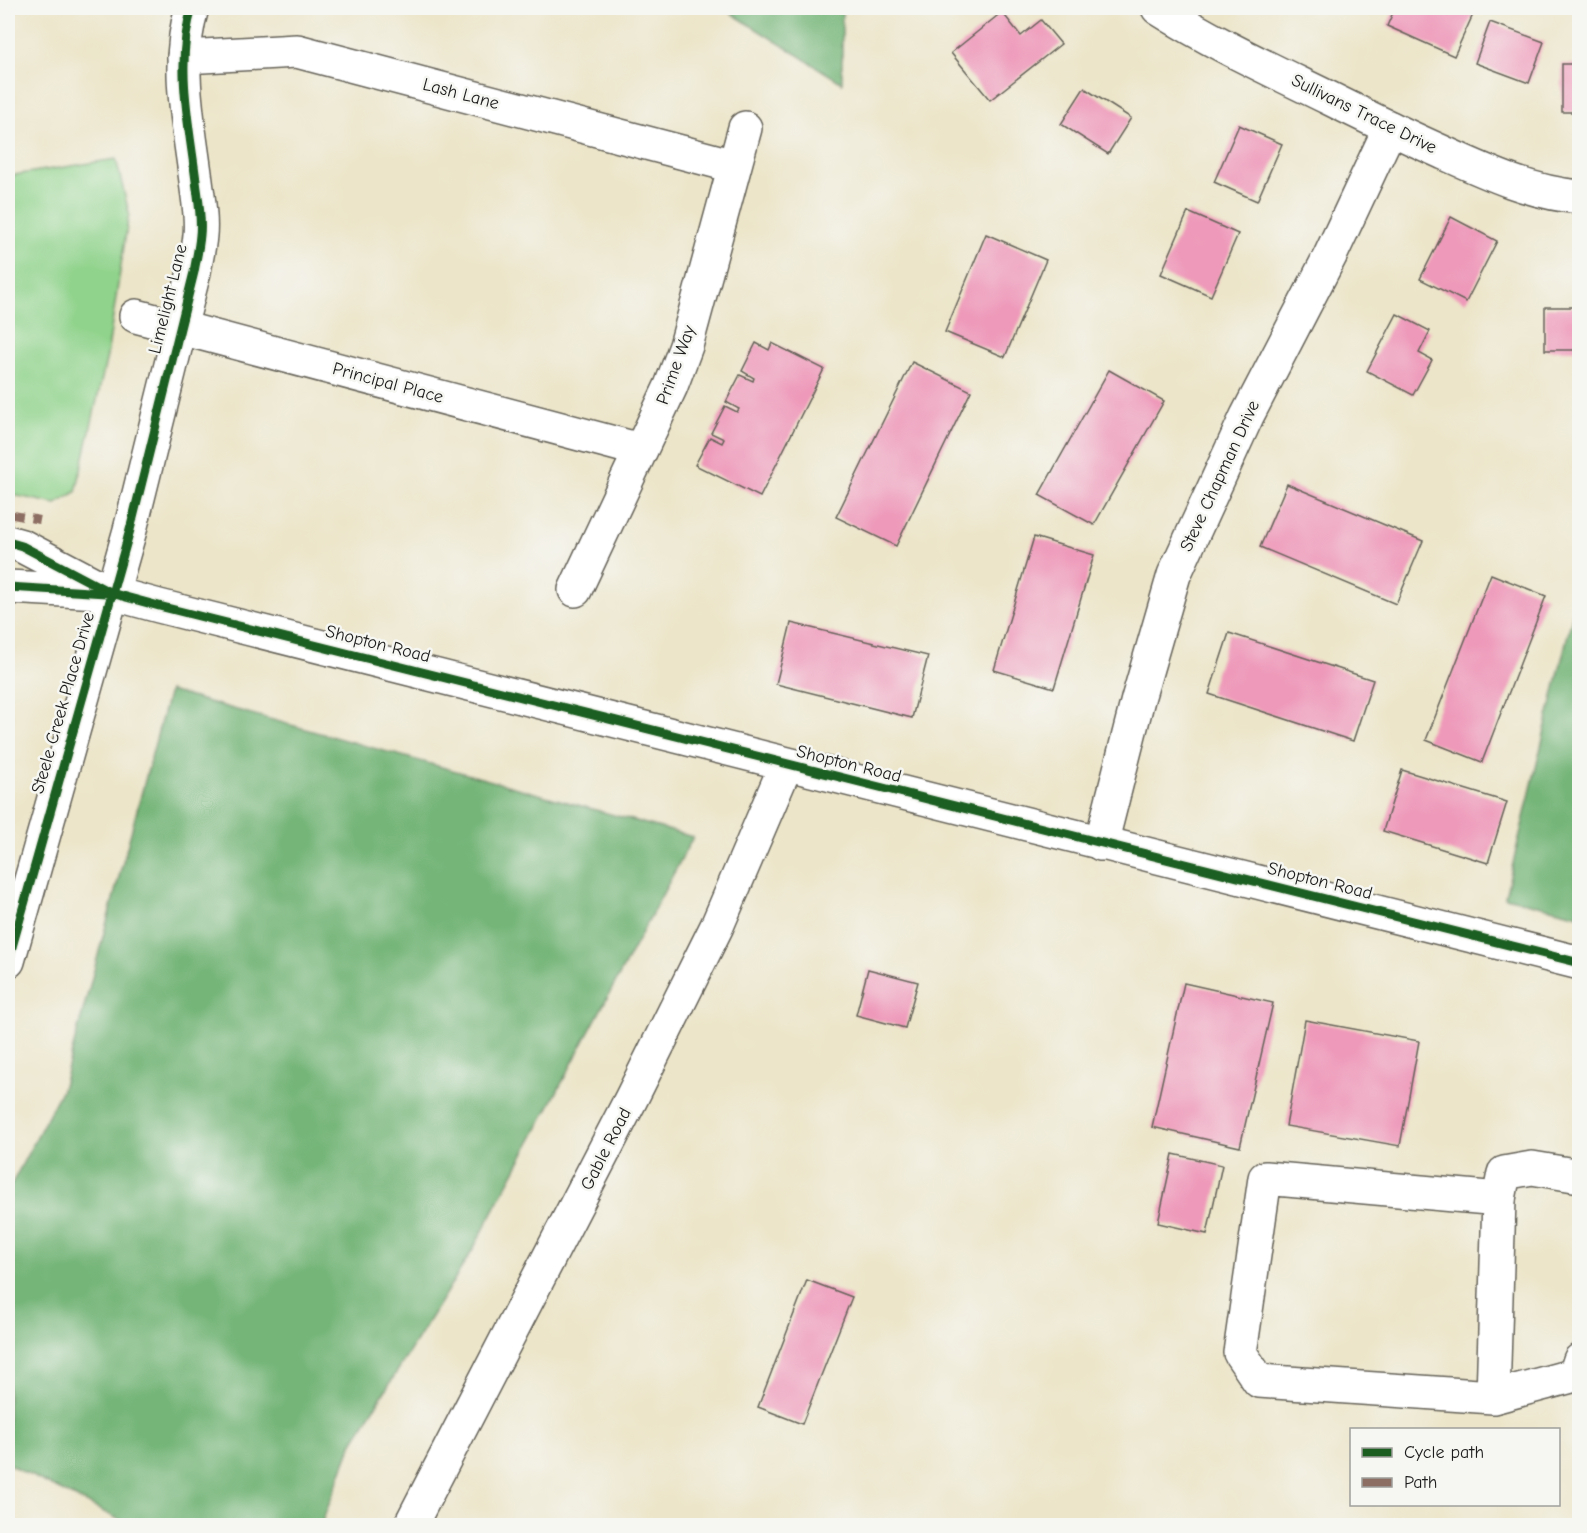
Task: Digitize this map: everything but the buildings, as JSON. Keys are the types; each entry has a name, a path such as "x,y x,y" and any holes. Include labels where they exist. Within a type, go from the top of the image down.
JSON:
{"street":[{"name":"Limelight Lane","path":"111,593 194,272 200,235 200,208 187,106 184,57 186,29 192,8"},
{"name":"Sullivans Trace Drive","path":"1158,8 1193,30 1389,128 1482,171 1563,196 1580,197"},
{"name":"Lash Lane","path":"184,57 297,51 734,166"},
{"name":"Prime Way","path":"575,590 671,386 686,346 745,128"},
{"name":"Steve Chapman Drive","path":"1101,844 1138,699 1174,576 1246,416 1330,256 1389,128"},
{"name":"Principal Place","path":"136,316 640,450"},
{"name":"Shopton Road","path":"8,543 22,546 111,593"},
{"name":"Shopton Road","path":"8,587 111,593 786,765 1580,963"},
{"name":"Steele Creek Place Drive","path":"8,961 111,593"},
{"name":"Gable Road","path":"410,1526 631,1099 717,926 786,765"},
{"path":"1493,1397 1498,1199 1504,1173 1532,1168 1580,1176"},
{"path":"1498,1199 1265,1178 1240,1353 1259,1381 1493,1397 1575,1375 1580,1360"}],"green space":[{"path":"723,8 842,8 842,83"},
{"path":"116,159 129,213 107,356 76,492 56,504 8,494 8,176"},
{"path":"1579,588 1579,915 1505,897"},
{"path":"169,691 693,837 472,1251 352,1444 321,1525 130,1525 8,1464 8,1191 62,1089"}],"marked path":[{"path":"8,514 40,520"}],"cycle path":[{"path":"8,961 130,530 194,272 200,240 200,221 184,72 184,50 192,8"},
{"path":"8,542 22,546 111,593 159,606 1580,963"},
{"path":"8,587 106,593"}]}
